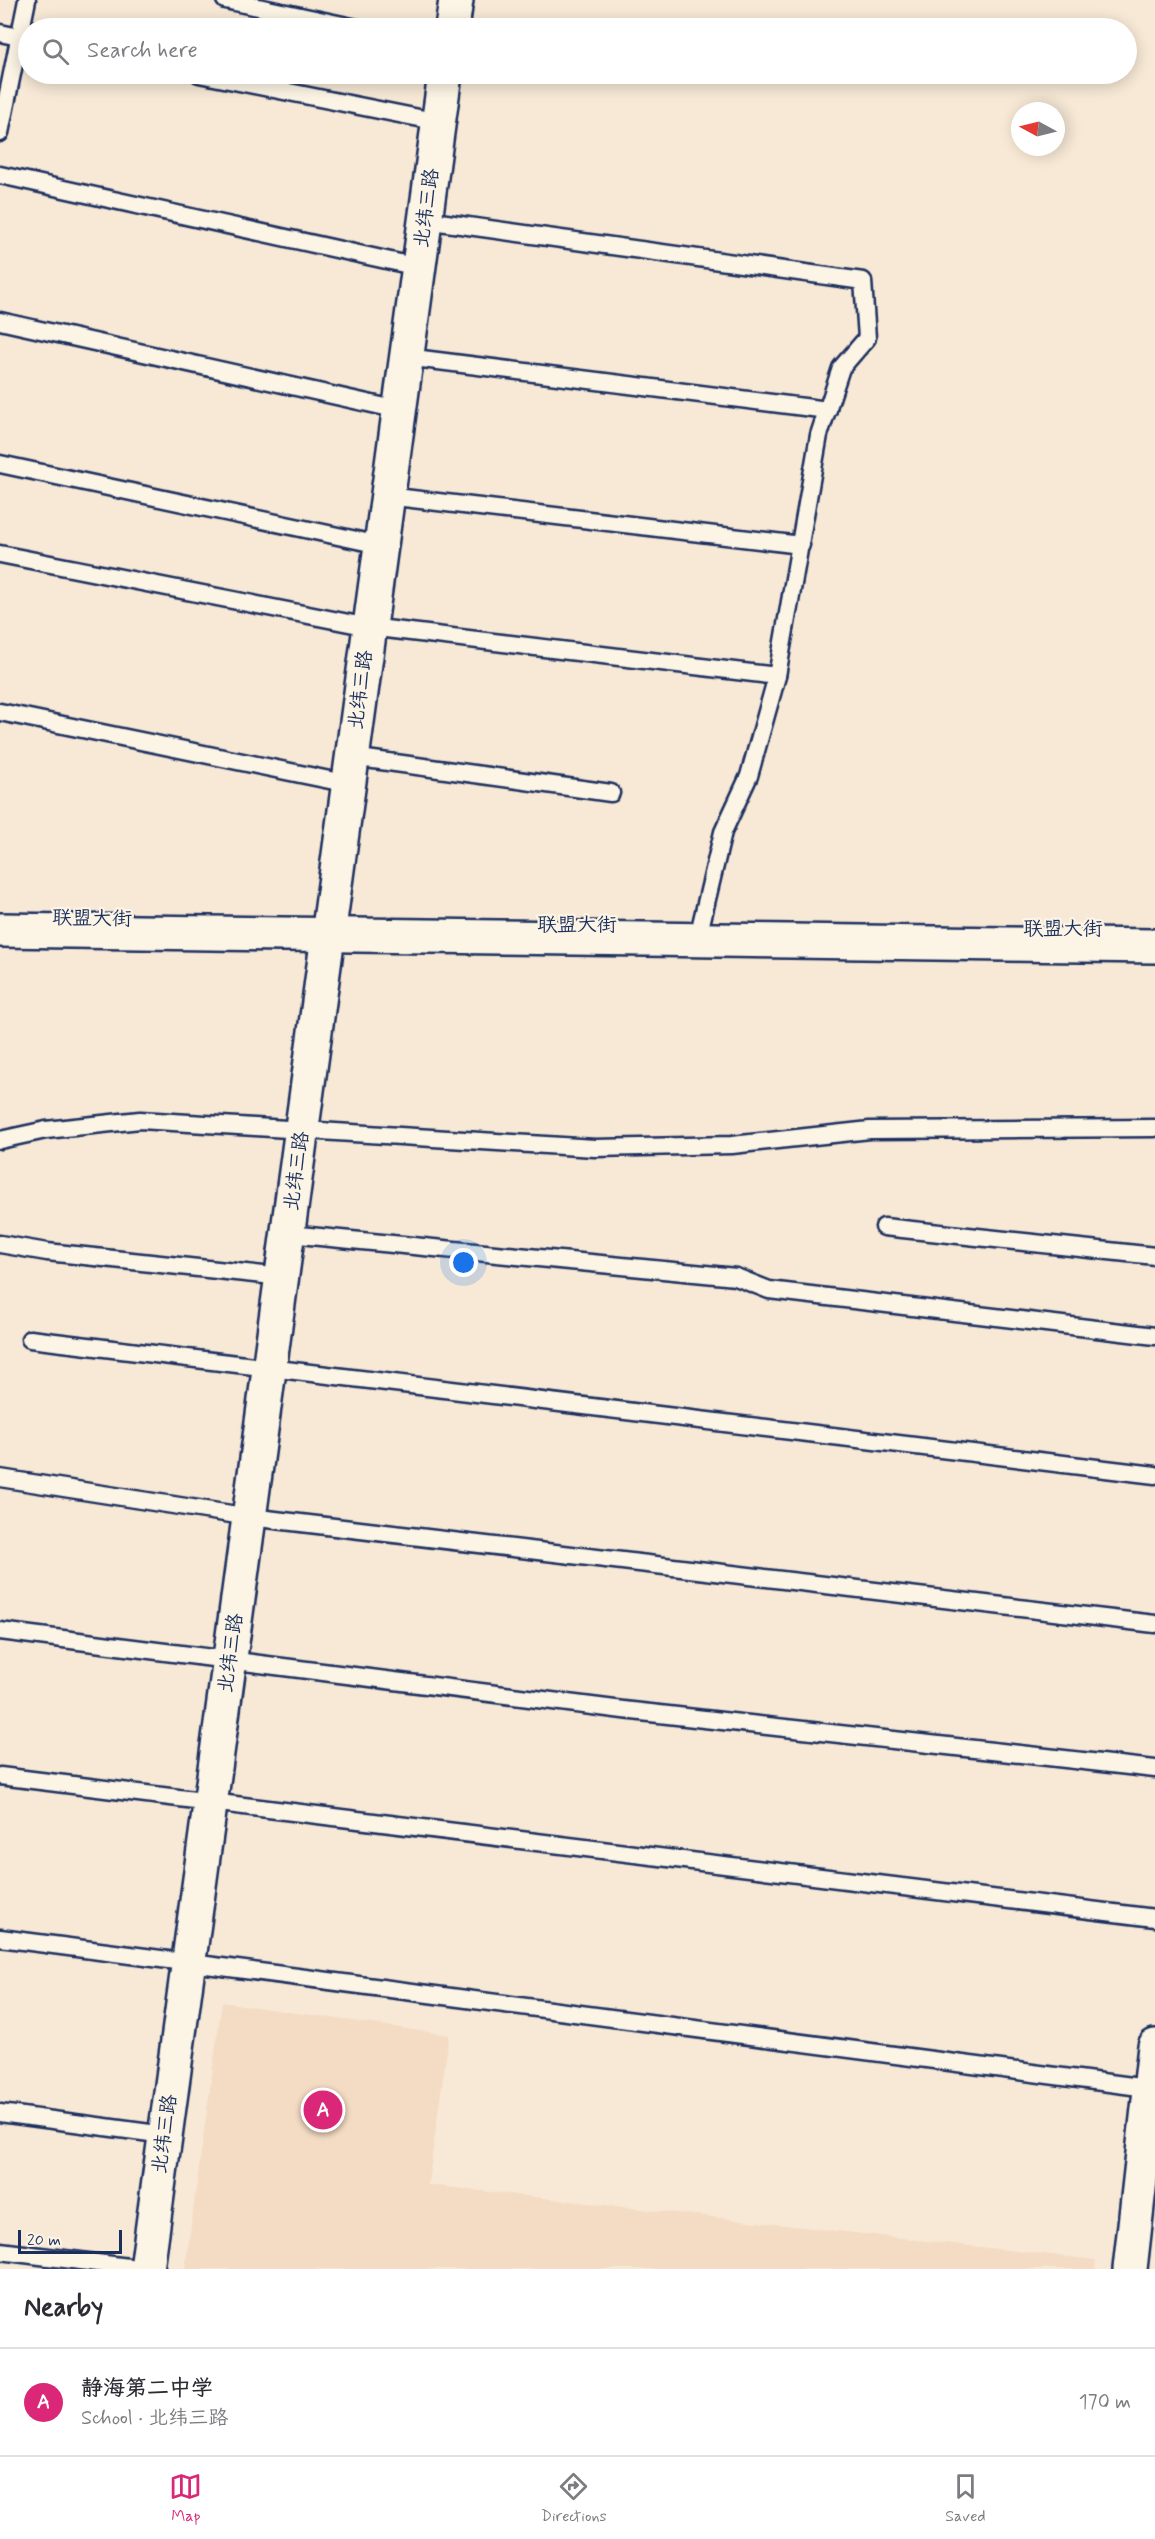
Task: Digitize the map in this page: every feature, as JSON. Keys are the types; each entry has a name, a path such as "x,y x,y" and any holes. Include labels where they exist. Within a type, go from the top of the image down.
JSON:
{"street":[{"path":"453,18 456,0"},
{"name":"北纬三路","path":"146,2269 271,1368 444,84"},
{"name":"联盟大街","path":"0,917 330,929 698,933 1155,930"},
{"path":"0,930 330,929"},
{"path":"698,933 1155,946"},
{"path":"1130,2269 1153,2089 1155,2046"}],"lane":[{"path":"26,18 27,0"},
{"path":"225,0 310,18"},
{"path":"0,33 18,37"},
{"path":"0,133 18,62"},
{"path":"249,84 439,122"},
{"path":"0,175 418,267"},
{"path":"425,220 862,281 867,338 841,368 819,435 777,676 750,776 723,832 698,933"},
{"path":"0,321 399,410"},
{"path":"406,357 828,410"},
{"path":"0,464 380,545"},
{"path":"387,496 801,545"},
{"path":"0,554 369,627 777,676"},
{"path":"0,712 350,771 611,793"},
{"path":"0,1140 46,1130 140,1120 303,1128 595,1148 732,1145 870,1130 1155,1128"},
{"path":"884,1227 1155,1256"},
{"path":"289,1234 736,1277 770,1290 1155,1336"},
{"path":"0,1244 47,1252 283,1276"},
{"path":"30,1339 1155,1475"},
{"path":"0,1478 250,1517 1155,1624"},
{"path":"0,1631 623,1710 1155,1769"},
{"path":"0,1776 211,1804 1155,1918"},
{"path":"0,1938 1153,2089"},
{"path":"0,2113 165,2135"},
{"path":"0,2251 146,2269"}],"shaded area":[{"path":"222,2002 449,2035 428,2185 1096,2260 1095,2269 185,2269"}],"place":[{"name":"静海第二中学","path":"323,2110"}]}
